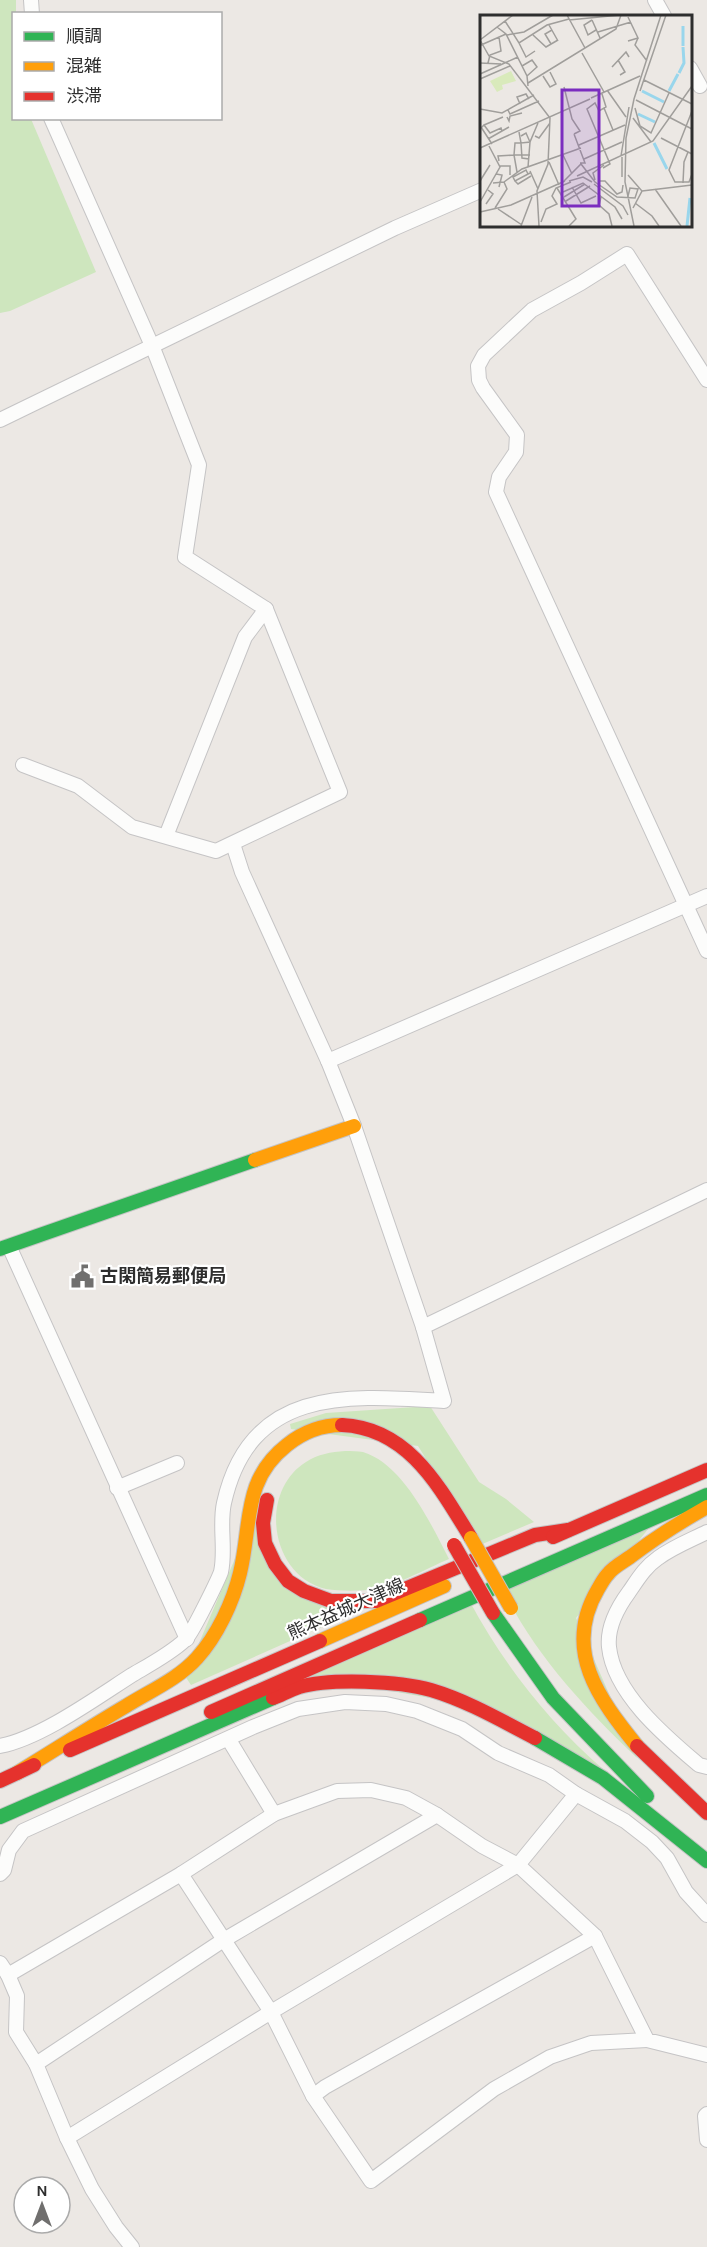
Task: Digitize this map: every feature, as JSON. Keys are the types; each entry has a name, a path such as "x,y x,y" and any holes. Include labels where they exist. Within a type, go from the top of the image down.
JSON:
{"main road":[{"path":"4,1247 354,1125"},
{"path":"16,1773 175,1678 205,1648 223,1615 240,1572 256,1483 268,1465 291,1440 315,1428 337,1424 362,1427 382,1432 404,1446 431,1476 471,1538 514,1613"},
{"path":"283,1468 296,1453 325,1438 359,1440 391,1451 419,1484"},
{"name":"熊本益城大津線","path":"0,1781 707,1470"},
{"path":"272,1486 267,1497 263,1523 265,1544 275,1564 288,1581 304,1591 331,1601 376,1601 535,1535 568,1530"},
{"path":"0,1804 707,1495"},
{"path":"707,1507 666,1530 608,1573 590,1603 583,1630 584,1658 592,1681 612,1715 637,1746 707,1815"},
{"path":"452,1541 493,1613 553,1698 704,1859"},
{"path":"540,1655 584,1714 640,1768 707,1815"},
{"path":"0,1817 298,1687 343,1682 396,1683 431,1690 476,1707 544,1743 603,1778 704,1859"}],"street":[{"path":"655,0 663,15"},
{"path":"692,72 699,87"},
{"path":"23,765 78,786 132,827 216,851 340,792 266,609 185,557 199,465 153,348 52,120"},
{"path":"0,420 153,348 395,228 480,191"},
{"path":"707,380 627,254 532,310 484,355 478,366 479,380 483,388 518,435 516,452 499,477 496,492 688,905 707,951"},
{"path":"166,836 245,637 266,609"},
{"path":"0,1746 12,1744 68,1716 187,1639 221,1572 223,1505 234,1469 259,1433 286,1413 313,1404 350,1397 444,1401 423,1327 354,1125 328,1061 242,872 232,844"},
{"path":"328,1061 707,896"},
{"path":"423,1327 707,1190"},
{"path":"4,1247 187,1639"},
{"path":"117,1488 177,1463"},
{"path":"707,1532 660,1557 645,1568 621,1603 611,1627 609,1648 615,1671 629,1695 662,1734 699,1765 707,1767"},
{"path":"0,1874 4,1870 9,1850 23,1831 229,1740 253,1727 298,1709 345,1702 386,1704 417,1711 462,1729 498,1753 549,1775 576,1794 625,1821 652,1842 667,1858 686,1892 707,1916"},
{"path":"229,1740 274,1814"},
{"path":"9,1975 181,1874 274,1814 337,1791 371,1790 406,1798 437,1815 482,1846 518,1865 595,1936 647,2040"},
{"path":"67,2138 271,2012 518,1865 576,1794"},
{"path":"36,2064 222,1941 437,1815"},
{"path":"181,1874 222,1941 271,2012 313,2096 371,2181 494,2090 550,2056 591,2043 647,2040 707,2055"},
{"path":"313,2096 325,2087 595,1936"},
{"path":"0,1963 9,1975 17,1996 16,2032 36,2064 67,2138 92,2189 116,2227 132,2247"},
{"path":"707,2114 705,2116 707,2140"}],"green space":[{"path":"0,0 16,0 16,12 12,12 12,120 31,120 96,272 10,311 0,313"},
{"path":"430,1406 479,1482 506,1499 534,1522 480,1545 418,1446 291,1429 290,1424 326,1413"},
{"path":"345,1451 363,1452 391,1469 414,1497 449,1559 398,1582 378,1589 363,1590 326,1589 307,1581 292,1568 282,1551 277,1532 276,1512 281,1493 291,1476 306,1462 325,1454"},
{"path":"254,1514 263,1557 349,1610 351,1614 191,1685 185,1676"},
{"path":"653,1523 576,1618 637,1758 598,1719 545,1658 502,1588"},
{"path":"470,1602 498,1648 529,1692 564,1732 603,1769 487,1708 306,1676"}],"traffic: fast":[{"path":"0,1249 255,1160"},
{"path":"420,1620 707,1495"},
{"path":"493,1613 553,1698 647,1796"},
{"path":"0,1817 273,1698"},
{"path":"535,1738 603,1778 707,1861"}],"traffic: slow":[{"path":"255,1160 354,1126"},
{"path":"17,1773 173,1678 197,1658 218,1629 233,1595 244,1555 251,1504 262,1473 273,1459 299,1436 320,1428 342,1425"},
{"path":"637,1746 598,1692 590,1673 584,1653 584,1633 588,1611 601,1583 613,1569 668,1530 707,1507"},
{"path":"471,1538 511,1608"},
{"path":"320,1641 444,1586"}],"traffic: jam":[{"path":"342,1425 366,1429 386,1437 404,1449 434,1481 471,1538"},
{"path":"553,1537 707,1470"},
{"path":"267,1500 263,1523 265,1543 275,1564 288,1581 304,1591 331,1601 376,1601 535,1535 568,1530"},
{"path":"454,1545 493,1613"},
{"path":"211,1712 420,1620"},
{"path":"70,1750 320,1641"},
{"path":"273,1698 299,1687 329,1682 401,1684 431,1690 458,1700 535,1738"},
{"path":"637,1746 707,1813"},
{"path":"0,1781 34,1765"}],"place":[{"name":"古閑簡易郵便局","path":"82,1276"}]}
